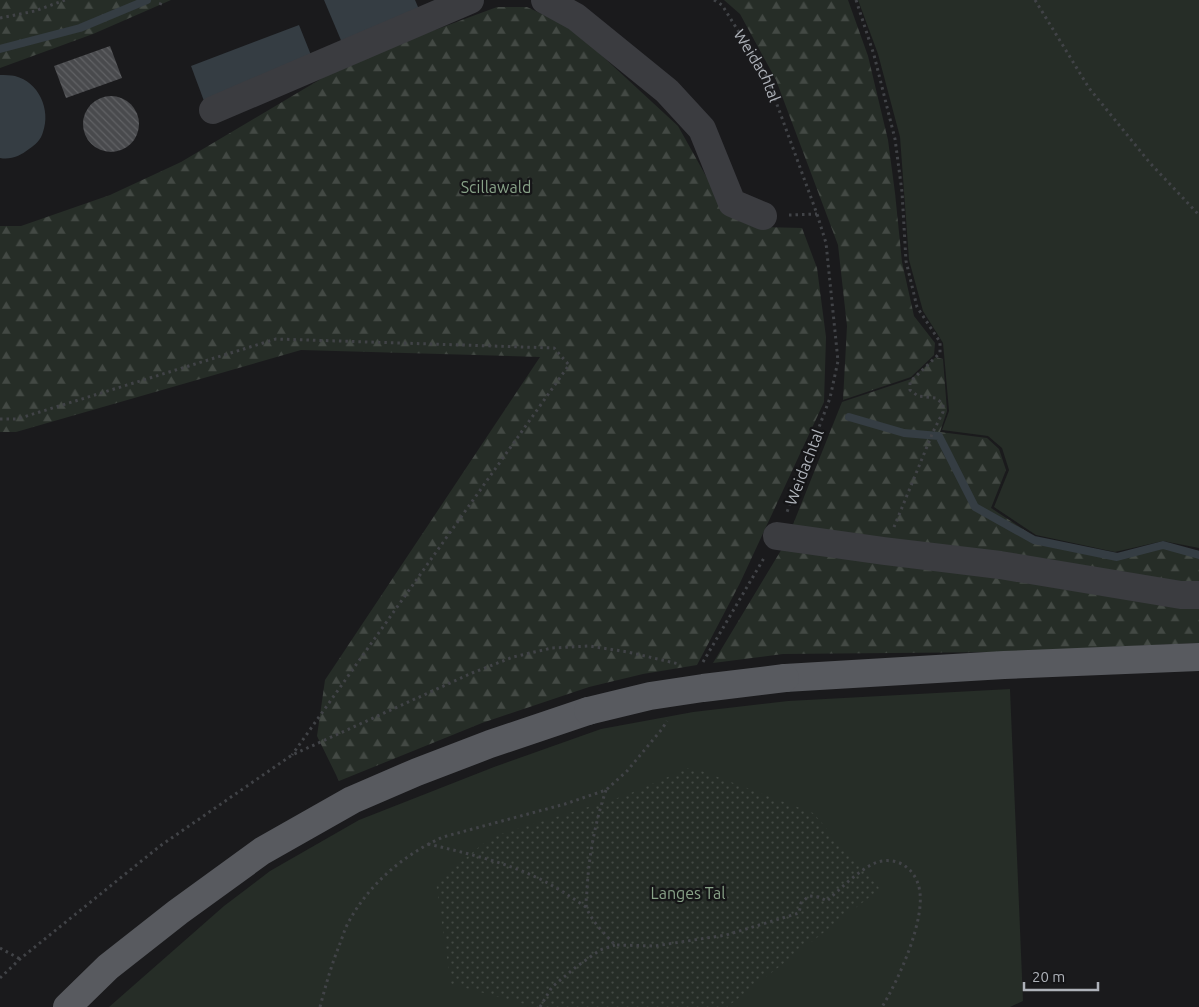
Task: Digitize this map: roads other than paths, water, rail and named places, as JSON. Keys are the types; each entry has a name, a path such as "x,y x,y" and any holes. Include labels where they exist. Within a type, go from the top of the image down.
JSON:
{"main road":[{"path":"66,1007 108,968 178,912 278,841 352,800 401,779 490,744 588,711 650,696 785,678 1004,665 1199,657"}],"street":[{"path":"213,110 426,9 470,0"},
{"path":"545,0 576,17 667,91 702,129 732,203 763,216"},
{"path":"777,536 1000,565 1181,595 1199,595"}],"waterway":[{"path":"0,49 80,28 147,0"},
{"path":"849,417 904,433 939,436 975,507 1034,540 1117,557 1163,545 1199,555"}],"park label":[{"name":"Scillawald","path":"496,187"},
{"name":"Langes Tal","path":"688,893"}]}
